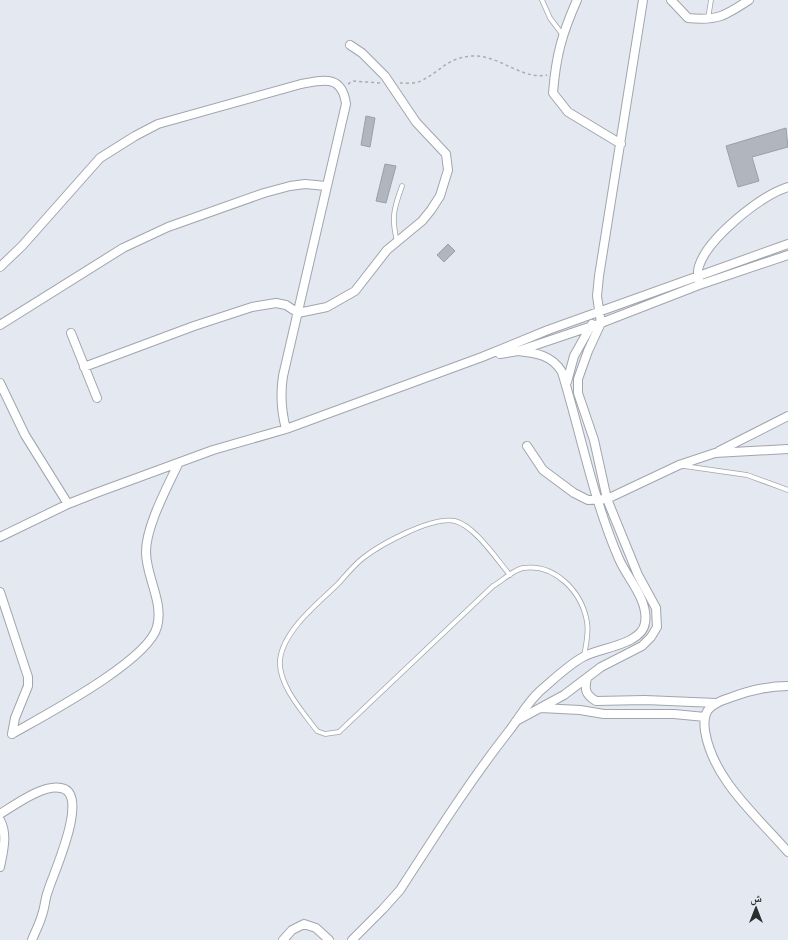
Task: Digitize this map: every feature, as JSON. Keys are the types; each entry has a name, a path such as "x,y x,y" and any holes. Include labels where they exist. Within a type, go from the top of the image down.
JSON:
{"street":[{"path":"577,0 562,34 554,73 553,93 558,102 568,112 621,144"},
{"path":"352,940 400,890 490,755 534,697 565,669 584,656 620,645 635,637 645,626 646,619 642,603 619,560 603,499 594,440 577,387 588,350 601,322 597,296 598,283 643,0"},
{"path":"670,0 688,18 708,20 728,14 749,0"},
{"path":"84,367 194,326 252,307 276,303 286,305 298,313 327,307 347,297 355,291 387,250 422,221 440,196 448,170 446,154 416,122 385,76 362,53 350,45"},
{"path":"0,267 22,246 100,158 135,136 158,124 301,84 328,81 335,82 341,87 345,99 345,111 326,186 283,376 280,396 281,412 286,429"},
{"path":"0,324 123,248 168,227 264,193 290,186 305,184 326,186"},
{"path":"699,281 698,271 702,260 719,237 753,207 769,196 788,187"},
{"path":"482,357 518,351 601,322 788,244"},
{"path":"0,537 68,504 213,450 286,429 600,312 788,255"},
{"path":"566,384 569,368 574,356 600,312"},
{"path":"71,333 97,398"},
{"path":"516,720 540,708 587,678 601,667 642,646 657,628 658,618 656,608 638,575 603,499 577,430 562,372 554,360 535,353 518,351"},
{"path":"0,383 25,435 68,504"},
{"path":"527,446 543,470 588,500 603,499 679,465 715,453 788,416"},
{"path":"715,453 788,448"},
{"path":"0,592 28,677 28,686 15,718 12,734 65,703 134,658 152,639 158,616 146,562 147,542 152,522 178,464"},
{"path":"587,678 585,686 586,693 596,701 645,700 716,703"},
{"path":"788,686 752,689 716,703 708,710 705,717 706,738 716,764 748,808 788,852"},
{"path":"540,708 604,714 674,714 705,717"},
{"path":"0,814 33,795 52,788 64,789 70,793 72,799 73,807 68,836 47,892 42,915 32,940"},
{"path":"0,820 4,832 4,846 0,867"},
{"path":"283,940 292,930 304,924 316,928 329,940"}],"lane":[{"path":"542,0 550,18 562,34"},
{"path":"708,20 711,0"},
{"path":"397,241 393,224 394,208 402,186"},
{"path":"679,465 747,475 788,490"},
{"path":"510,575 467,526 453,521 433,523 406,532 363,558 296,626 282,649 280,662 286,688 317,731 325,734 339,732 493,586 522,568 548,570 561,577 574,592 585,615 588,636 584,656"}],"path":[{"path":"341,87 353,81 390,84 420,82 452,60 474,56 499,60 528,74 541,76 554,73"}],"building":[{"path":"366,116 375,118 370,147 361,145"},
{"path":"786,128 788,147 752,157 759,181 738,187 726,146"},
{"path":"385,164 396,166 386,203 376,201"},
{"path":"448,244 455,251 444,262 437,255"}]}
